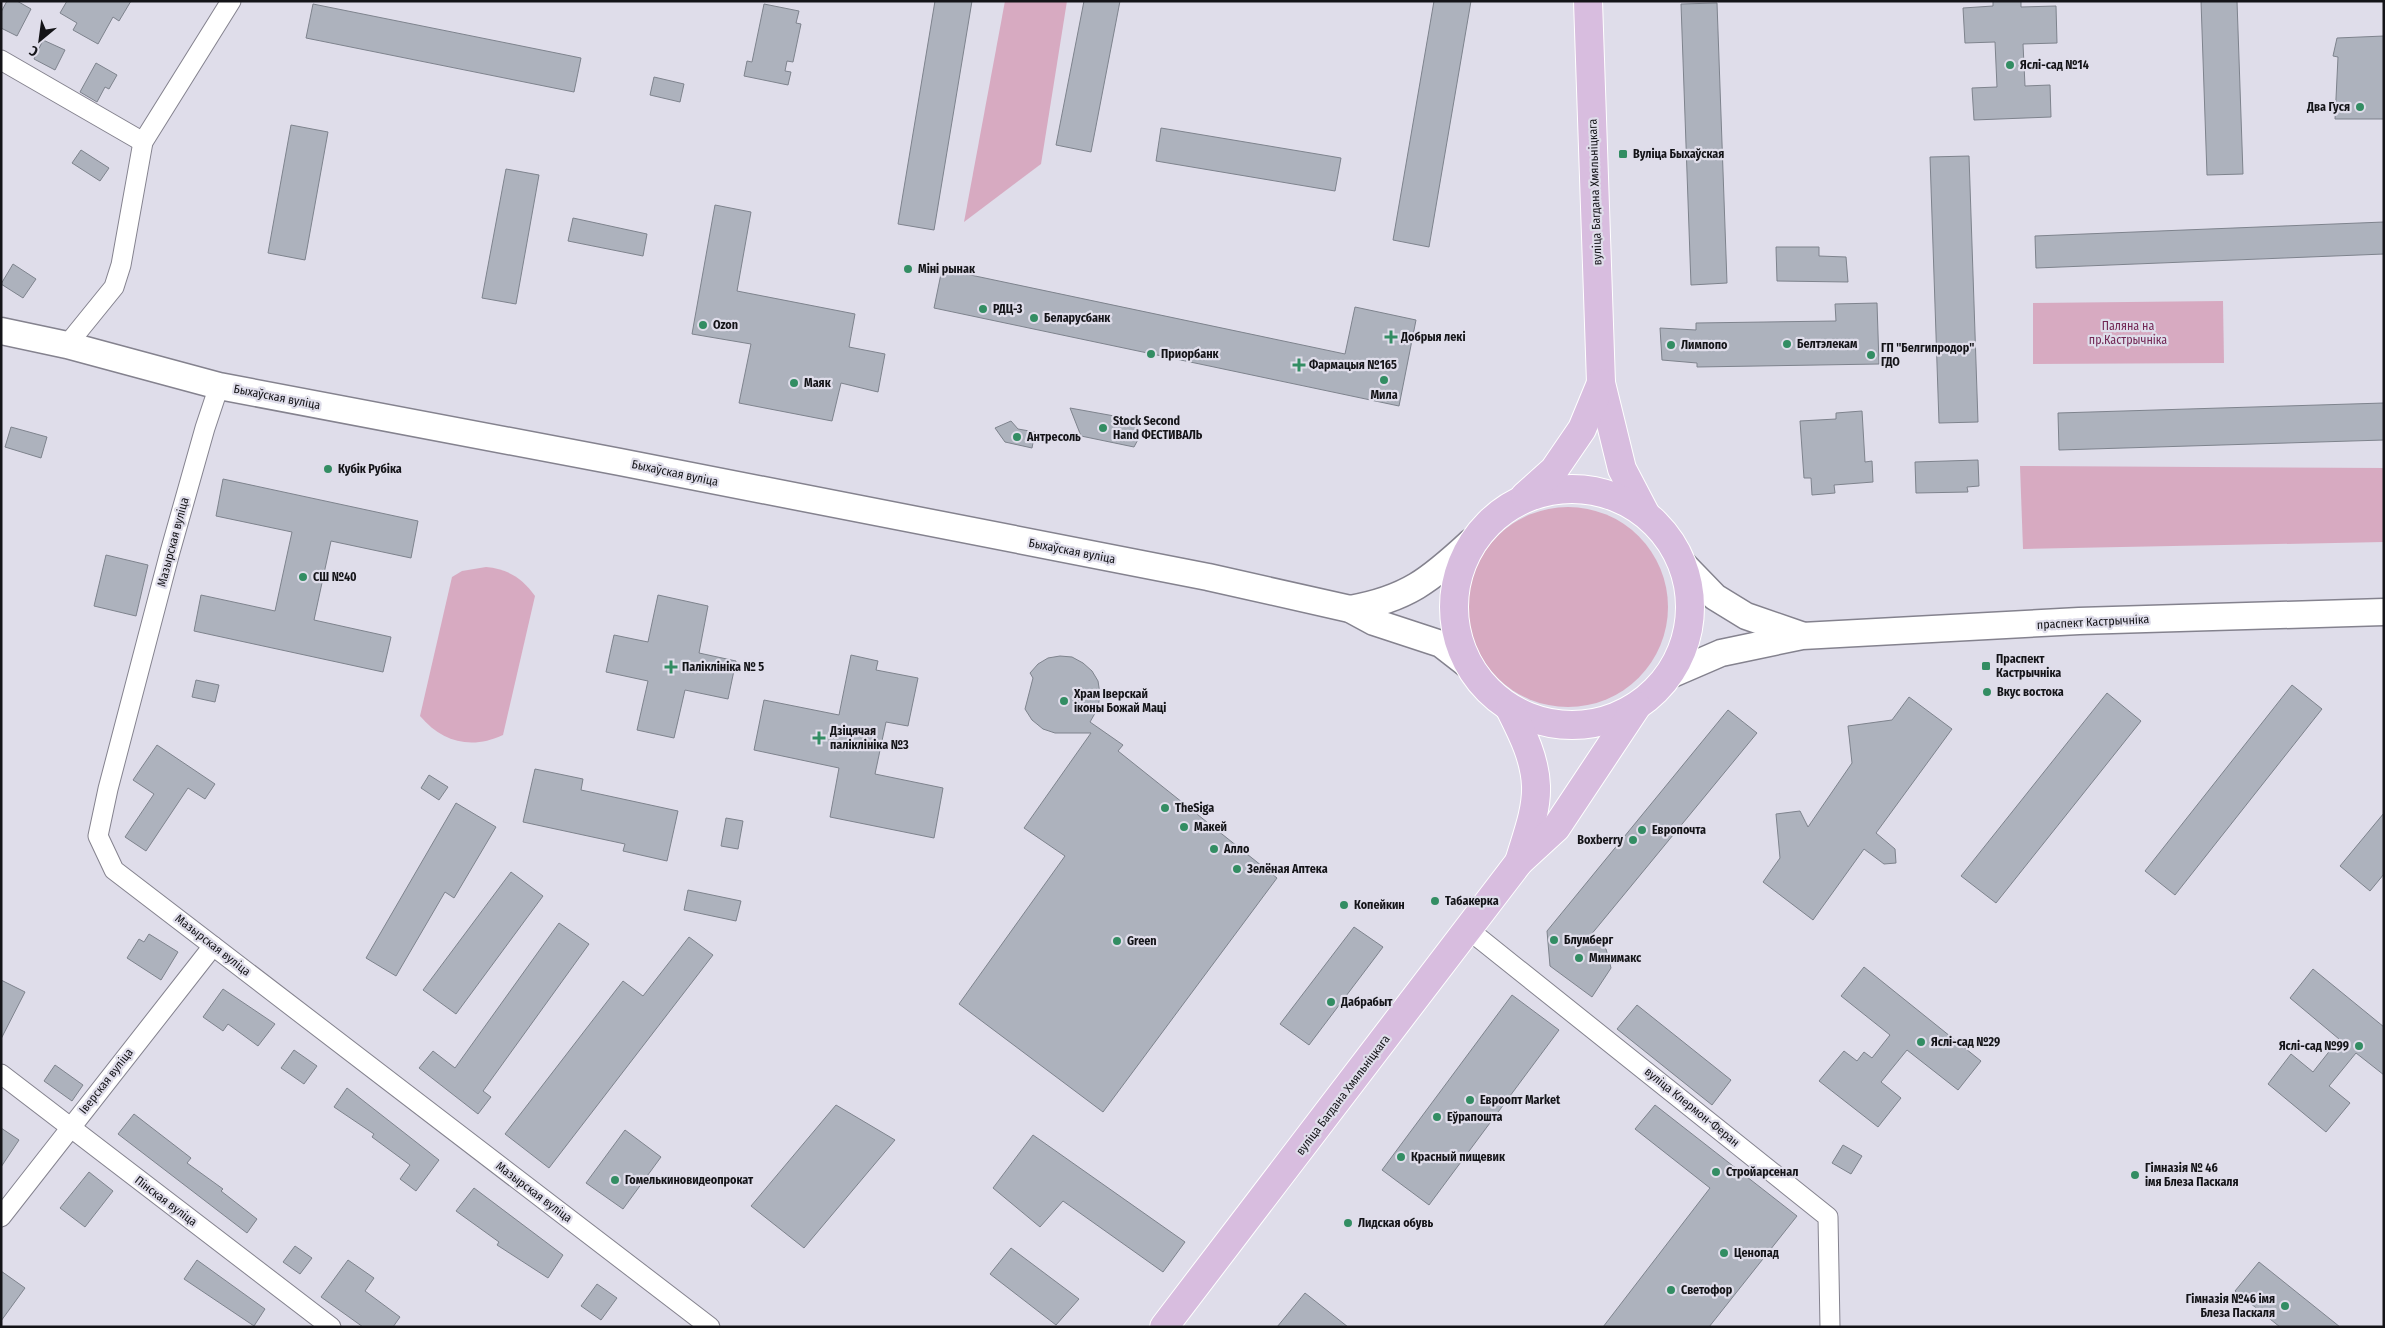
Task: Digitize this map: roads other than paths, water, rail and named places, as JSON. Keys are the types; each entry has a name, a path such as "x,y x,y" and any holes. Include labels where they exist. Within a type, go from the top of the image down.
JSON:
{"main road":[{"name":"вуліца Багдана Хмяльніцкага","path":"1588,1 1601,383 1622,469 1645,514"},
{"name":"Быхаўская вуліца","path":"1,331 67,346 219,386 1208,577 1350,609 1374,622 1441,644 1468,665"},
{"name":"вуліца Багдана Хмяльніцкага","path":"1522,499 1554,470 1582,429 1601,383"},
{"path":"1564,488 1607,493 1645,514 1667,536 1683,564 1691,602 1686,640 1670,674 1655,692 1637,706 1596,724 1552,724 1510,709 1486,690 1468,665 1454,625 1455,582 1471,542 1494,517 1522,499 1564,488"},
{"name":"Быхаўская вуліца","path":"1350,609 1380,604 1417,587 1471,542"},
{"name":"праспект Кастрычніка","path":"1683,564 1715,597 1746,616 1802,636"},
{"name":"праспект Кастрычніка","path":"1670,674 1721,653 1802,636 2079,621 2384,612"},
{"name":"вуліца Багдана Хмяльніцкага","path":"1164,1327 1520,862 1556,828 1637,706"},
{"name":"вуліца Багдана Хмяльніцкага","path":"1510,709 1532,757 1536,786 1532,816 1520,862"}],"street":[{"path":"67,346 114,287 121,265 143,142 231,1"},
{"path":"1,60 143,142"},
{"name":"Мазырская вуліца","path":"219,386 205,428 170,552 110,780 98,836 114,870 148,894 213,946 710,1327"},
{"name":"вуліца Клермон-Феран","path":"1469,930 1828,1217 1830,1327"},
{"name":"Іверская вуліца","path":"1,1217 213,946"},
{"name":"Пінская вуліца","path":"1,1074 331,1327"}],"place":[{"name":"Яслі-сад №14","path":"2010,65"},
{"name":"Два Гуся","path":"2360,107"},
{"name":"Вуліца Быхаўская","path":"1623,154"},
{"name":"Міні рынак","path":"908,269"},
{"name":"РДЦ-3","path":"983,309"},
{"name":"Беларусбанк","path":"1034,318"},
{"name":"Ozon","path":"703,325"},
{"name":"Добрыя лекі","path":"1391,337"},
{"name":"Белтэлекам","path":"1787,344"},
{"name":"Лимпопо","path":"1671,345"},
{"name":"Приорбанк","path":"1151,354"},
{"name":"ГП \"Белгипродор\" ГДО","path":"1871,355"},
{"name":"Фармацыя №165","path":"1299,365"},
{"name":"Мила","path":"1384,380"},
{"name":"Маяк","path":"794,383"},
{"name":"Stock Second Hand ФЕСТИВАЛЬ","path":"1103,428"},
{"name":"Антресоль","path":"1017,437"},
{"name":"Кубік Рубіка","path":"328,469"},
{"name":"СШ №40","path":"303,577"},
{"name":"Праспект Кастрычніка","path":"1986,666"},
{"name":"Паліклініка № 5","path":"671,667"},
{"name":"Вкус востока","path":"1987,692"},
{"name":"Храм Іверскай іконы Божай Маці","path":"1064,701"},
{"name":"Дзіцячая паліклініка №3","path":"819,738"},
{"name":"TheSiga","path":"1165,808"},
{"name":"Макей","path":"1184,827"},
{"name":"Европочта","path":"1642,830"},
{"name":"Boxberry","path":"1633,840"},
{"name":"Алло","path":"1214,849"},
{"name":"Зелёная Аптека","path":"1237,869"},
{"name":"Табакерка","path":"1435,901"},
{"name":"Копейкин","path":"1344,905"},
{"name":"Блумберг","path":"1554,940"},
{"name":"Green","path":"1117,941"},
{"name":"Минимакс","path":"1579,958"},
{"name":"Дабрабыт","path":"1331,1002"},
{"name":"Яслі-сад №29","path":"1921,1042"},
{"name":"Яслі-сад №99","path":"2359,1046"},
{"name":"Евроопт Market","path":"1470,1100"},
{"name":"Еўрапошта","path":"1437,1117"},
{"name":"Красный пищевик","path":"1401,1157"},
{"name":"Стройарсенал","path":"1716,1172"},
{"name":"Гімназія № 46 імя Блеза Паскаля","path":"2135,1175"},
{"name":"Гомелькиновидеопрокат","path":"615,1180"},
{"name":"Лидская обувь","path":"1348,1223"},
{"name":"Ценопад","path":"1724,1253"},
{"name":"Светофор","path":"1671,1290"},
{"name":"Гімназія №46 імя Блеза Паскаля","path":"2285,1306"}],"park label":[{"name":"Паляна на пр.Кастрычніка","path":"2128,333"}]}
